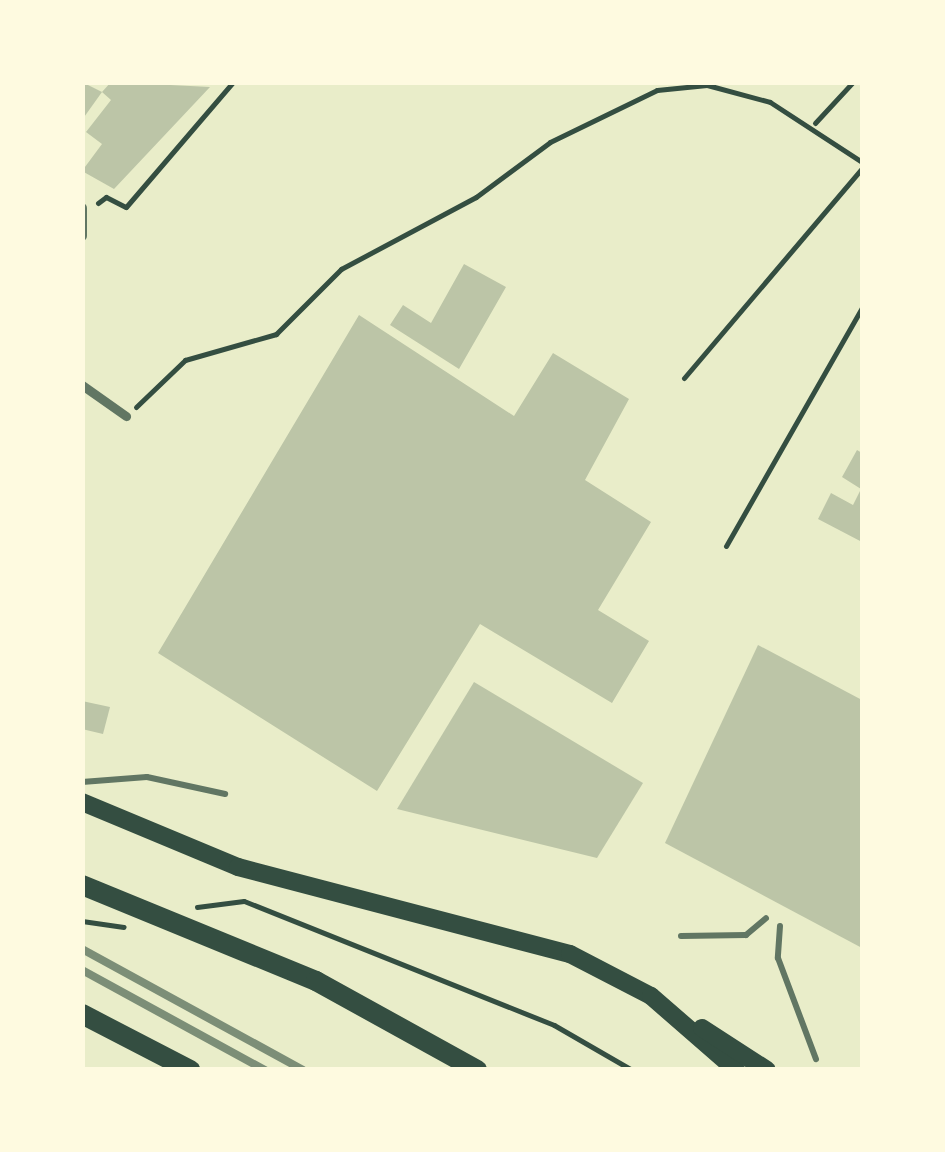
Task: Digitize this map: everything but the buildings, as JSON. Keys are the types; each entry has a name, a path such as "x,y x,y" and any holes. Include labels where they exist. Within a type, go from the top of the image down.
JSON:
{"highway":[{"path":"82,885 316,981 477,1070"},
{"path":"82,1014 190,1070"}],"main road":[{"path":"82,802 238,866 570,954 650,996 767,1070"},
{"path":"650,996 736,1070"}],"street":[{"path":"82,236 84,210"},
{"path":"82,385 126,416"}],"lane":[{"path":"82,782 147,777 225,794"},
{"path":"681,936 746,935 766,918"},
{"path":"780,926 778,958 816,1059"}],"path":[{"path":"106,197 126,207 233,82"},
{"path":"815,122 853,82"},
{"path":"126,416 185,360 276,334 342,268 476,197 550,142 657,90 707,85 770,102 815,122 862,165 684,378"},
{"path":"726,546 862,308"},
{"path":"187,910 244,902 554,1025 632,1070"},
{"path":"82,921 136,926"}],"railway":[{"path":"82,949 303,1070"},
{"path":"82,970 265,1070"}]}
